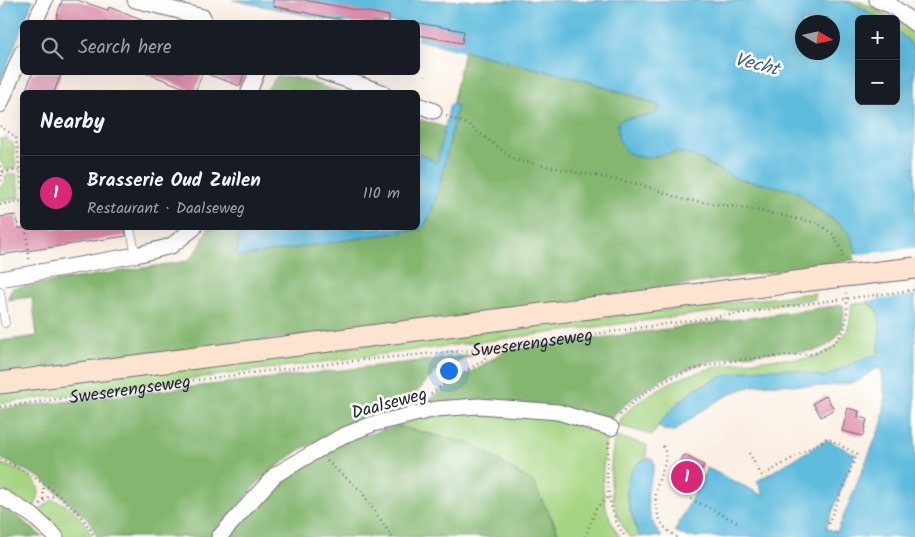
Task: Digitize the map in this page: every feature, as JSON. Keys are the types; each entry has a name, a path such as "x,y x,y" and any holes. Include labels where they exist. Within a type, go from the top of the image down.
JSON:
{"main road":[{"name":"Sweserengseweg","path":"0,382 915,268"}],"street":[{"path":"36,20 45,0"},
{"path":"136,0 203,17 202,20"},
{"path":"878,0 892,6 915,24"},
{"path":"0,105 20,57"},
{"path":"250,90 256,75"},
{"path":"332,75 376,90"},
{"path":"420,106 434,111"},
{"path":"0,279 136,255 170,246 191,230"},
{"name":"Daalseweg","path":"219,537 275,475 342,436 373,424 436,409 478,406 558,412 611,428"},
{"path":"0,496 32,515 56,537"}],"lane":[{"path":"130,230 136,255"},
{"path":"0,292 5,323"}],"path":[{"path":"460,121 515,160 643,184 681,199 751,209 817,223 833,234 842,251 843,260"},
{"path":"0,126 16,137 20,170 3,172"},
{"path":"0,166 3,172 0,183"},
{"path":"0,205 20,201"},
{"path":"26,230 30,273"},
{"path":"625,537 618,526 609,497 606,475 613,422 630,404 670,377 734,359 811,354 828,347 840,337 847,320 846,285"},
{"name":"Sweserengseweg","path":"0,407 214,379 438,353 490,349 828,300 915,290"},
{"path":"430,394 484,360 490,349"},
{"path":"749,453 762,476 827,438 857,454 827,527"},
{"path":"662,446 666,453 666,462 658,483 656,501 659,519 666,532 677,537"},
{"path":"315,451 361,491 392,537"},
{"path":"0,460 20,467 43,484 88,523 94,537"},
{"path":"43,484 45,493 43,500"},
{"path":"32,515 43,500 49,496 59,498"},
{"path":"585,537 597,507 609,497"},
{"path":"691,499 739,523"}],"green space":[{"path":"845,1 860,2 888,15 874,15 861,7"},
{"path":"900,21 908,26 915,35 915,51 910,42 900,33"},
{"path":"464,51 583,80 660,106 655,115 624,119 632,156 645,158 675,152 695,156 712,167 796,191 816,208 841,225 851,237 859,259 532,307 0,373 0,341 37,336 32,297 7,300 12,288 188,261 199,248 207,230 240,230 237,256 399,230 420,230 420,227 424,226 428,219 420,166 420,120 447,128"},
{"path":"277,76 292,77 334,90 266,90"},
{"path":"7,138 13,144 16,168 6,170 0,161 0,139"},
{"path":"16,174 20,198 0,201 0,187 5,182 6,175"},
{"path":"814,293 815,299 0,403 0,389"},
{"path":"868,303 877,309 880,320 879,355 863,358 825,377 790,369 748,371 696,388 676,405 652,435 617,425 626,412 634,405 662,387 692,374 740,363 774,359 803,359 820,355 835,346 844,335 850,321 851,304"},
{"path":"843,305 843,320 840,331 835,340 824,347 802,352 749,354 704,363 683,370 643,391 625,404 609,421 430,405 429,400 505,351"},
{"path":"473,355 435,372 397,414 360,422 301,449 262,478 211,537 97,537 90,522 41,478 0,458 0,409"},
{"path":"473,411 541,417 600,430 607,435 603,462 603,488 608,513 620,537 560,537 548,509 473,444 396,426 434,415"},
{"path":"396,426 473,444 533,482 560,537 225,537 266,489 319,454 343,442"},
{"path":"615,436 647,445 646,459 640,461 626,492 630,511 642,537 629,537 622,525 613,501 611,463"},
{"path":"0,463 26,474 37,484 39,491 38,499 33,509 0,488"},
{"path":"52,500 71,509 86,525 92,537 64,537 37,512"},
{"path":"0,506 21,519 43,537 0,537"}],"water":[{"path":"6,0 33,0 25,20 20,20 20,32 0,82 0,15"},
{"name":"Vecht","path":"233,0 845,1 861,7 874,15 855,15 855,105 900,105 900,33 910,42 915,51 915,537 687,537 675,531 707,468 764,496 757,481 827,440 855,454 826,528 837,532 882,423 885,400 882,372 879,368 852,383 829,386 756,385 719,400 675,431 663,430 658,425 676,405 696,388 721,377 748,370 790,369 825,377 863,358 878,355 880,320 877,309 868,303 859,259 851,237 841,225 816,208 796,191 734,178 695,156 675,152 645,158 627,153 618,138 618,122 624,119 655,115 660,106 583,80 420,40 420,20 330,20"},
{"path":"450,104 457,106 438,190 427,221 420,229 420,154 437,163"},
{"path":"240,230 415,230 237,257"},
{"path":"649,458 653,459 654,466 648,489 649,509 652,521 662,537 639,536 627,492 631,472 638,464"}],"pier":[{"path":"915,248 915,295 865,301 854,255"}],"building":[{"path":"62,0 77,0 108,10 109,7 141,20 62,20 56,18"},
{"path":"273,0 304,0 389,16 389,20 344,20 273,6"},
{"path":"420,23 464,31 462,43 420,35"},
{"path":"32,75 61,75 55,90 26,90"},
{"path":"152,75 202,75 196,90 190,90"},
{"path":"210,75 244,75 240,86"},
{"path":"16,215 20,230 125,230 126,236 0,255 0,217"},
{"path":"826,396 834,409 821,417 813,403"},
{"path":"848,408 859,411 858,417 867,419 863,436 842,431"},
{"path":"684,455 704,465 689,492 675,484 680,475 674,472"}],"place":[{"name":"Brasserie Oud Zuilen","path":"687,477"}]}
